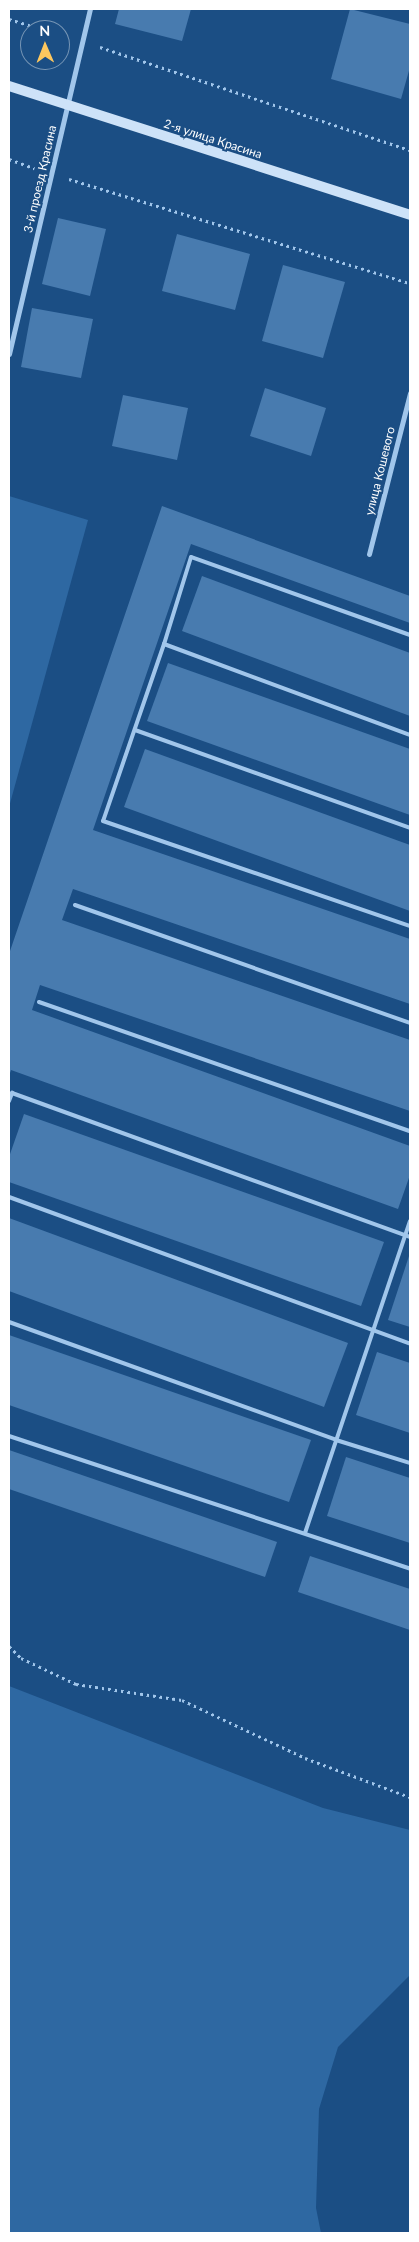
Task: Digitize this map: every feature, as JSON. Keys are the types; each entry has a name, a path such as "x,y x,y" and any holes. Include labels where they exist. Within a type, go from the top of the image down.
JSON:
{"main road":[{"name":"2-я улица Красина","path":"9,86 410,216"}],"street":[{"name":"3-й проезд Красина","path":"9,354 90,9"},
{"name":"улица Кошевого","path":"369,554 410,393"}],"lane":[{"path":"410,635 191,557 164,644 103,820 410,926"},
{"path":"164,644 410,735"},
{"path":"135,730 410,828"},
{"path":"74,905 410,1023"},
{"path":"39,1002 410,1131"},
{"path":"9,1101 12,1093 408,1236"},
{"path":"9,1197 410,1344"},
{"path":"305,1533 373,1332 408,1236 410,1221"},
{"path":"9,1322 336,1440 410,1463"},
{"path":"9,1436 410,1569"}],"path":[{"path":"82,42 410,150"},
{"path":"9,160 410,283"},
{"path":"9,1646 21,1658 76,1684 182,1700 304,1758 410,1797"}],"shaded area":[{"path":"9,496 88,520 9,807"},
{"path":"9,1686 323,1808 410,1830 410,1975 338,2047 319,2109 316,2208 321,2233 9,2233"}],"building":[{"path":"119,9 191,9 182,41 115,24"},
{"path":"350,9 410,24 410,67 401,99 331,79"},
{"path":"58,218 106,229 90,296 42,284"},
{"path":"177,234 250,254 235,310 162,291"},
{"path":"283,265 345,282 323,358 262,341"},
{"path":"32,308 93,319 81,378 21,367"},
{"path":"265,388 326,408 311,456 250,436"},
{"path":"123,395 188,408 177,460 112,446"},
{"path":"162,506 410,596 410,623 191,544 93,830 410,939 410,1004 73,889 62,920 410,1040 410,1111 40,985 32,1010 410,1146 410,1175 398,1209 11,1070 9,1076 9,954"},
{"path":"202,576 410,653 410,716 182,631"},
{"path":"168,663 410,749 410,815 147,721"},
{"path":"145,749 410,845 410,911 124,807"},
{"path":"24,1114 384,1242 361,1306 9,1182 9,1157"},
{"path":"9,1218 348,1343 324,1407 9,1291"},
{"path":"410,1253 410,1327 388,1320"},
{"path":"9,1335 311,1440 289,1502 9,1405"},
{"path":"377,1352 410,1363 410,1433 356,1415"},
{"path":"9,1450 277,1542 265,1577 9,1489"},
{"path":"346,1457 410,1478 410,1543 327,1516"},
{"path":"310,1556 410,1589 410,1630 298,1592"}]}
